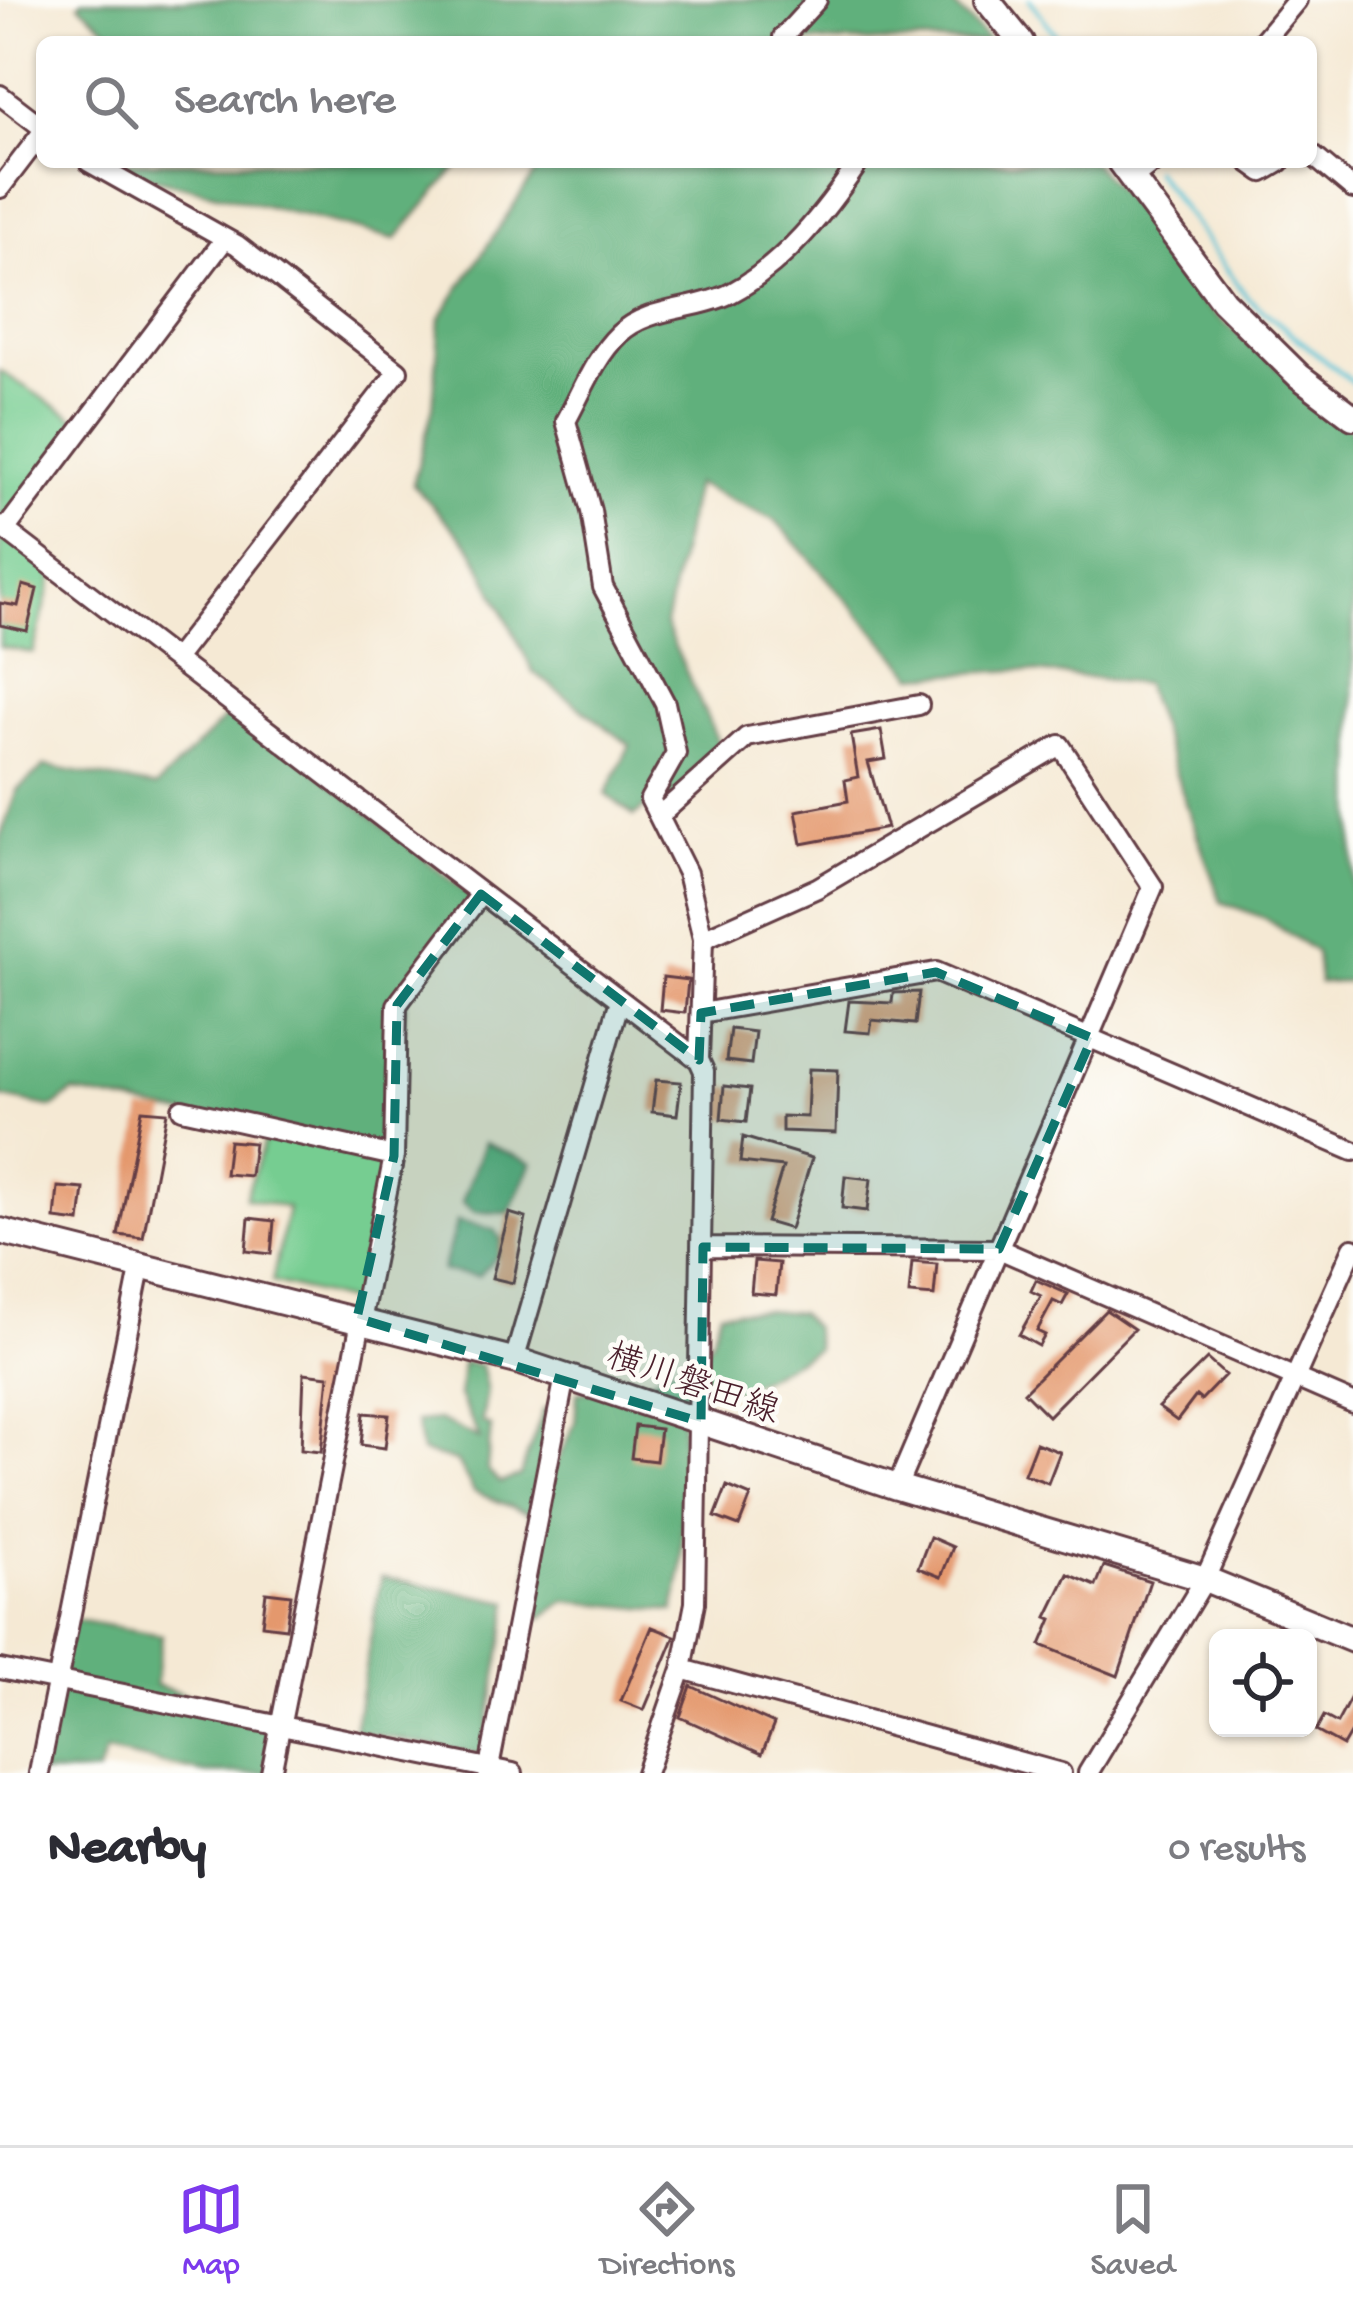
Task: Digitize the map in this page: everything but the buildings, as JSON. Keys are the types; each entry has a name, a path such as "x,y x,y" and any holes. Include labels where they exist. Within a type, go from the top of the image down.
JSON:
{"main road":[{"path":"987,0 1016,36"},
{"path":"1126,170 1222,302 1299,376 1353,417"},
{"name":"横川磐田線","path":"0,1231 514,1360 896,1487 1205,1579 1353,1640"}],"street":[{"path":"785,36 817,0"},
{"path":"1266,36 1292,2"},
{"path":"0,94 36,125"},
{"path":"0,188 36,138"},
{"path":"1317,159 1353,190"},
{"path":"100,168 226,239 398,370 175,659"},
{"path":"646,1773 682,1669 695,1603 704,939 687,872 650,799 676,753 669,719 603,587 591,511 566,421 605,349 621,332 658,314 730,293 770,266 820,214 854,168"},
{"path":"226,239 3,528 699,1060"},
{"path":"658,816 747,737 920,705"},
{"path":"704,939 817,888 1060,746 1154,887 896,1487"},
{"path":"271,1773 357,1318 394,1156 397,1005 481,893"},
{"path":"701,1012 936,972 1353,1151"},
{"path":"514,1360 620,1000"},
{"path":"182,1109 394,1156"},
{"path":"703,1247 999,1249 1353,1403"},
{"path":"1088,1773 1205,1579 1353,1248"},
{"path":"39,1773 140,1269"},
{"path":"489,1771 565,1376"},
{"path":"0,1669 513,1773"},
{"path":"682,1669 1060,1773"}],"highlighted area":[{"path":"481,894 699,1060 701,1013 936,972 1092,1038 999,1249 703,1247 701,1422 357,1318 394,1156 397,1005"}],"green space":[{"path":"82,0 949,0 984,36 115,36 79,4"},
{"path":"113,168 456,168 396,239"},
{"path":"538,168 1097,168 1144,219 1203,304 1353,431 1353,982 1319,983 1316,952 1265,918 1221,902 1144,684 1019,670 915,676 776,521 695,484 665,625 725,757 659,816 651,803 634,816 606,794 630,745 533,672 473,550 413,484 433,407 440,318"},
{"path":"0,371 84,424 6,529 55,568 33,653 0,647"},
{"path":"236,707 476,900 407,980 394,1156 73,1092 53,1108 0,1097 0,838 17,790 45,766 156,787"},
{"path":"269,1128 384,1163 358,1304 272,1282 288,1208 245,1198"},
{"path":"484,1143 532,1163 509,1213 475,1212 462,1202"},
{"path":"457,1221 495,1230 501,1240 498,1255 478,1276 442,1271"},
{"path":"720,1311 799,1313 813,1328 817,1349 739,1390 682,1393 682,1570 674,1611 565,1601 541,1618 529,1606 530,1514 474,1492 457,1462 421,1452 416,1422 439,1420 480,1439 459,1396 462,1362 481,1365 487,1391 482,1422 491,1427 487,1470 500,1483 520,1475 544,1409 553,1410 544,1489 575,1423 577,1392 638,1388 710,1343"},
{"path":"381,1577 510,1602 483,1755 354,1731"},
{"path":"70,1619 162,1635 155,1685 280,1726 271,1773 206,1773 105,1752 98,1773 39,1773"}],"waterway":[{"path":"1030,0 1057,36"},
{"path":"1154,170 1248,298 1353,383"}]}
